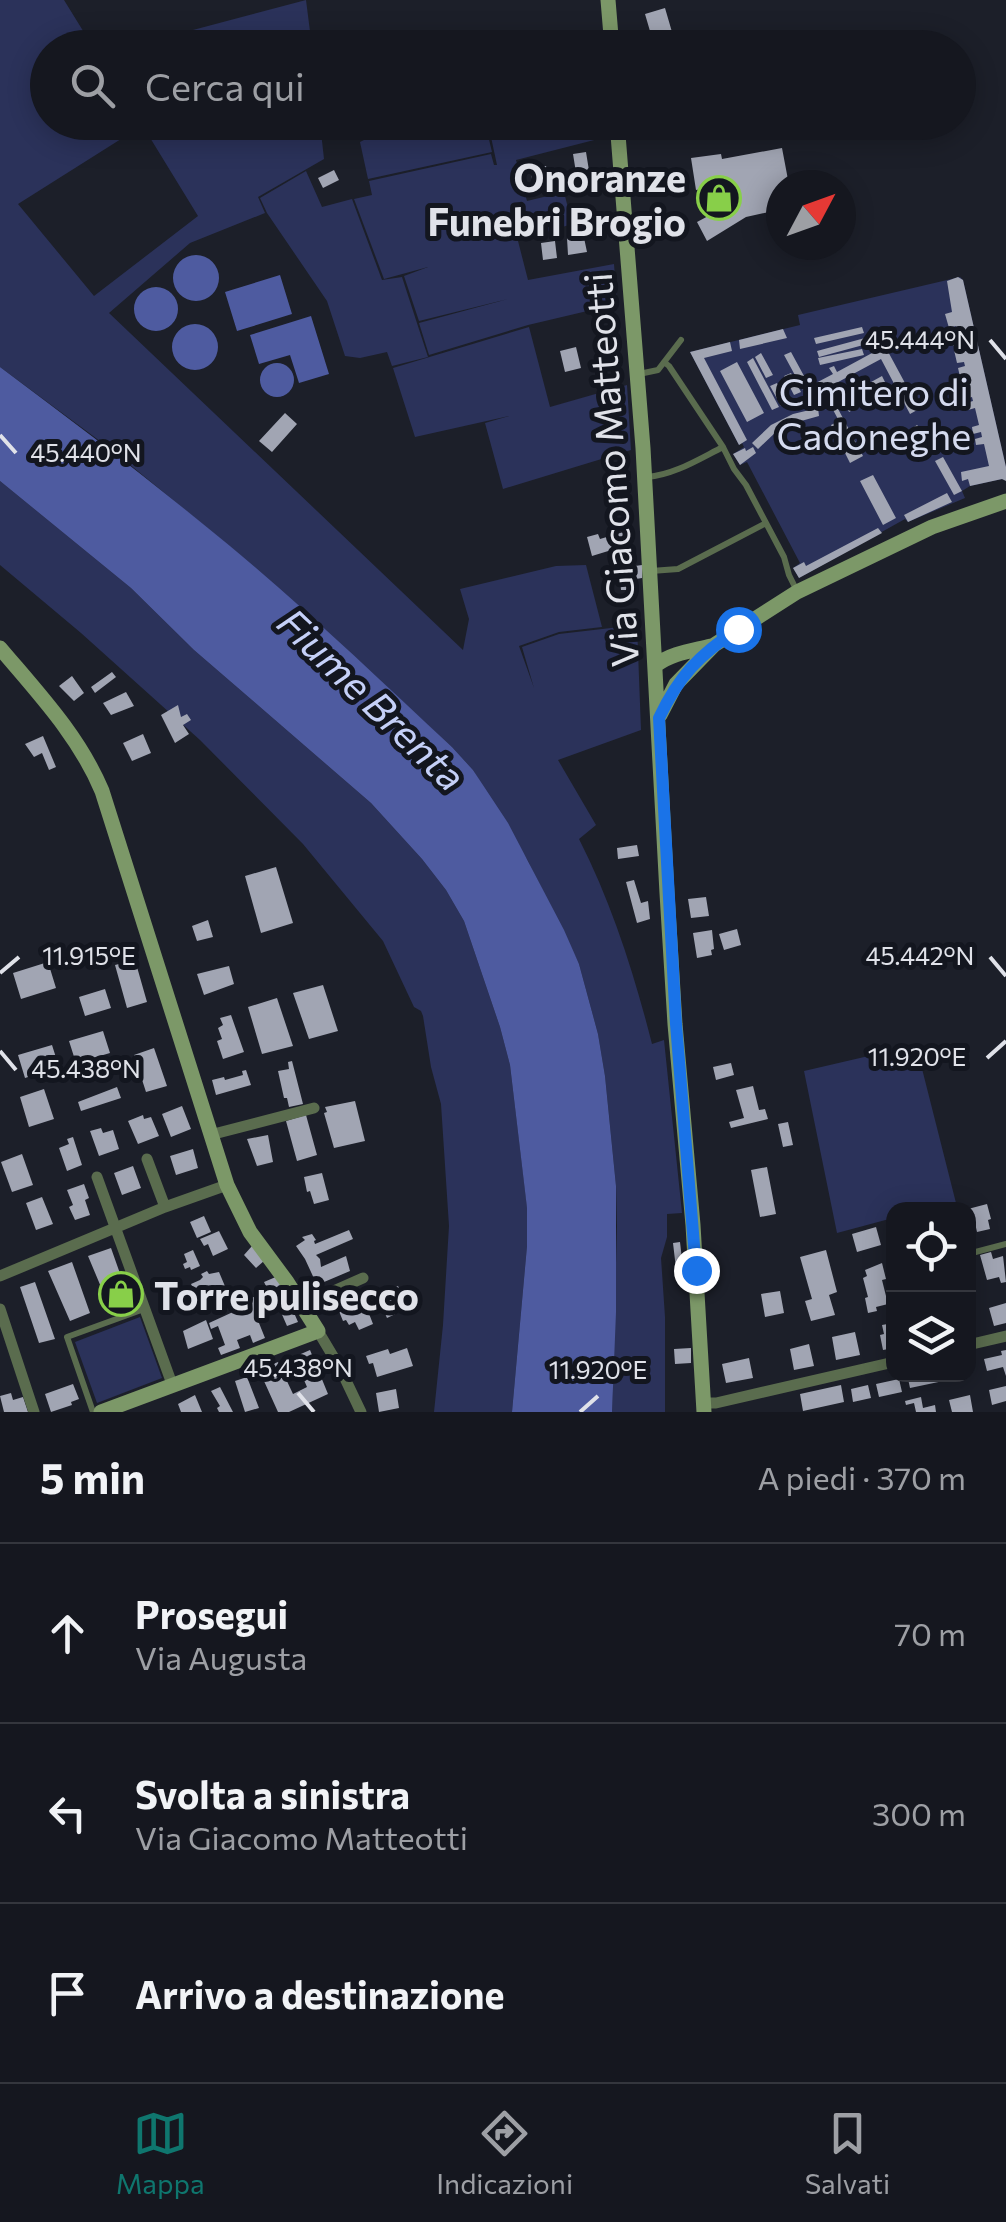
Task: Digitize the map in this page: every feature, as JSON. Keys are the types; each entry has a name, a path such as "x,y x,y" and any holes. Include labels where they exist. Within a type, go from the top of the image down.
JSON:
{"street":[{"path":"608,0 610,30"},
{"name":"Via Giacomo Matteotti","path":"619,140 652,571 676,1024 704,1408"},
{"path":"659,718 676,684 714,645 797,592 932,527 1006,501"},
{"path":"655,635 680,652"},
{"path":"656,666 680,652 714,645"},
{"path":"0,648 76,741 93,768 226,1186 250,1232 318,1331 361,1412"},
{"path":"656,666 686,672"},
{"path":"210,1135 314,1108"},
{"path":"147,1159 165,1207"},
{"path":"97,1177 172,1384"},
{"path":"1,1272 226,1186"},
{"path":"302,1305 363,1278"},
{"path":"0,1309 34,1412"},
{"path":"97,1412 318,1331"},
{"path":"976,1343 1006,1336"},
{"path":"704,1408 886,1364"}],"lane":[{"path":"638,374 658,370 682,340"},
{"path":"664,362 746,484 784,557 797,592"},
{"path":"645,477 671,472 723,448"},
{"path":"652,571 678,569 766,523"},
{"path":"976,1252 1006,1244"},
{"path":"97,1412 67,1337 144,1309"}],"green space":[{"path":"0,0 64,0 83,30 30,30 30,140 119,140 18,204 94,296 198,216 151,140 322,140 324,159 258,197 265,213 190,243 109,313 463,650 469,619 460,589 556,566 586,565 602,627 559,632 519,646 534,688 522,647 559,634 637,625 641,730 558,760 596,825 579,839 621,939 652,1044 664,1040 682,1213 667,1214 667,1237 661,1258 665,1412 612,1412 616,1186 598,1034 579,964 528,861 473,770 233,549 112,450 0,367"},
{"path":"306,0 310,30 193,30"},
{"path":"489,140 492,152 368,179 360,142"},
{"path":"492,140 594,140 516,160 527,201 564,192 572,224 518,241 528,280 614,264 617,304 528,325 429,355 419,323 508,299 419,321 404,276 428,267 384,279 354,199 372,195 369,181 491,154 497,165"},
{"path":"306,171 322,207 352,199 382,280 402,277 428,357 392,366 387,352 360,358 345,356 327,301 260,198"},
{"name":"Cimitero di Cadoneghe","path":"960,277 1006,480 970,486 962,491 965,498 908,522 905,519 799,578 793,568 800,563 747,462 740,465 733,454 744,447 739,445 690,352 800,325 798,315"},
{"path":"529,327 550,407 627,385 631,450 503,489 485,423 509,416 415,437 393,368"},
{"path":"0,481 131,588 194,650 371,803 422,859 464,921 510,1065 527,1207 512,1412 434,1412 449,1226 441,1104 423,1016 414,1007 383,941 303,844 200,740 0,565"},
{"path":"916,1045 956,1202 886,1202 886,1220 837,1233 804,1071"},
{"path":"140,1317 162,1378 97,1403 75,1342"}],"water":[{"path":"196,255 212,262 219,278 212,294 196,301 180,294 173,278 180,262"},
{"path":"280,275 292,314 237,331 225,292"},
{"path":"156,287 172,293 178,309 172,325 156,331 140,325 134,309 140,293"},
{"path":"311,316 329,374 299,383 290,355 259,364 250,335"},
{"path":"195,324 211,331 218,347 211,363 195,370 179,363 172,347 179,331"},
{"path":"277,363 289,368 294,380 289,392 277,397 265,392 260,380 265,368"},
{"name":"Fiume Brenta","path":"0,367 173,500 315,620 452,747 473,770 508,823 579,964 598,1034 616,1186 612,1412 512,1412 527,1208 510,1065 464,921 446,890 371,803 194,650 131,588 0,481"}],"building":[{"path":"665,8 671,30 650,30 645,14"},
{"path":"782,148 786,170 766,170 766,213 746,217 707,241 697,222 712,214 707,188 696,190 691,158 721,154 722,159"},
{"path":"586,152 591,183 578,185 573,154"},
{"path":"546,166 551,184 534,188 530,170"},
{"path":"334,170 339,180 323,188 318,178"},
{"path":"583,233 587,252 568,255 567,238"},
{"path":"555,241 557,258 543,260 541,243"},
{"path":"958,277 963,280 1006,481 970,486 968,479 962,481 961,472 989,466 984,444 976,445 975,439 982,437 981,432 973,434 972,427 979,425 975,408 968,410 966,403 973,401 972,397 965,399 962,385 969,383 968,379 961,381 958,368 965,366 964,362 957,363 954,350 961,348 960,344 953,346 950,332 957,331 956,326 949,328 945,314 952,312 947,281"},
{"path":"862,327 864,333 816,344 814,338"},
{"path":"783,329 787,338 740,349 739,340"},
{"path":"865,338 867,344 819,357 817,351"},
{"path":"730,342 732,351 704,358 747,440 739,445 690,352"},
{"path":"885,346 919,409 910,414 881,359 827,388 863,456 850,463 831,425 839,421 814,384 833,374 829,368 834,366 837,372"},
{"path":"576,347 581,368 565,372 560,351"},
{"path":"862,349 864,355 820,365 818,358"},
{"path":"791,352 810,387 803,390 784,355"},
{"path":"761,353 773,375 766,378 755,357"},
{"path":"753,358 779,407 772,410 747,362"},
{"path":"737,362 764,413 747,422 720,371"},
{"path":"791,373 801,392 794,395 784,376"},
{"path":"882,376 885,382 845,403 842,398"},
{"path":"777,383 787,402 781,406 770,386"},
{"path":"886,384 889,391 849,412 846,405"},
{"path":"818,408 819,416 777,431 758,449 752,443 771,425"},
{"path":"285,413 297,424 272,452 259,441"},
{"path":"914,427 930,429 934,435 928,446 931,455"},
{"path":"753,447 756,453 740,465 733,454"},
{"path":"943,457 962,491 954,495 935,461"},
{"path":"873,475 896,518 883,525 860,481"},
{"path":"947,493 952,502 908,522 904,515"},
{"path":"878,528 882,533 799,578 793,568 804,562 806,566"},
{"path":"627,531 631,544 592,556 587,537 598,534 600,539"},
{"path":"642,565 642,578 636,579 637,596 627,597 626,590 621,590 619,566"},
{"path":"112,672 116,677 95,693 91,687"},
{"path":"72,676 84,693 74,701 59,686"},
{"path":"126,692 134,706 111,715 103,703"},
{"path":"178,705 181,717 187,714 191,720 183,725 189,734 175,743 161,715"},
{"path":"143,734 151,753 132,761 123,743"},
{"path":"43,736 56,767 49,770 42,753 34,757 25,744"},
{"path":"637,845 639,856 618,859 617,848"},
{"path":"276,867 293,923 261,933 245,876"},
{"path":"634,880 641,903 648,901 650,919 637,923 626,882"},
{"path":"706,897 709,916 691,918 688,899"},
{"path":"208,920 213,937 197,941 192,926"},
{"path":"737,929 741,945 724,950 719,934"},
{"path":"712,930 712,955 697,958 693,933"},
{"path":"135,960 147,1002 127,1008 115,965"},
{"path":"48,962 56,988 21,999 13,973"},
{"path":"229,966 234,984 204,995 197,974"},
{"path":"323,985 338,1031 309,1039 293,993"},
{"path":"105,989 111,1008 85,1016 79,997"},
{"path":"277,998 293,1046 262,1054 248,1007"},
{"path":"231,1015 244,1052 223,1059 217,1041 222,1039 218,1028 223,1025 220,1018"},
{"path":"103,1031 110,1053 76,1063 69,1041"},
{"path":"52,1045 59,1067 25,1078 18,1055"},
{"path":"154,1048 167,1086 146,1092 134,1055"},
{"path":"292,1061 303,1104 289,1107 278,1071 289,1069 288,1062"},
{"path":"731,1063 734,1075 716,1080 713,1067"},
{"path":"246,1070 251,1085 216,1095 212,1080 243,1075"},
{"path":"753,1086 759,1110 765,1109 768,1119 731,1128 729,1122 744,1118 736,1090"},
{"path":"117,1087 121,1098 81,1111 78,1102"},
{"path":"44,1089 54,1119 29,1127 20,1097"},
{"path":"355,1101 365,1141 334,1148 325,1107"},
{"path":"182,1106 191,1129 171,1137 162,1114"},
{"path":"143,1115 144,1119 151,1117 159,1136 138,1144 128,1121"},
{"path":"306,1115 317,1155 297,1161 286,1121"},
{"path":"788,1122 793,1145 783,1147 778,1124"},
{"path":"101,1128 103,1133 113,1130 119,1149 99,1156 90,1131"},
{"path":"268,1135 273,1162 257,1166 247,1139"},
{"path":"73,1137 82,1165 67,1171 59,1148 69,1144 67,1139"},
{"path":"193,1149 198,1168 176,1175 170,1156"},
{"path":"22,1154 33,1185 12,1192 1,1162"},
{"path":"133,1166 141,1188 122,1195 114,1173"},
{"path":"767,1167 776,1214 760,1217 751,1170"},
{"path":"322,1173 329,1200 314,1204 304,1177"},
{"path":"84,1184 90,1215 75,1220 67,1190"},
{"path":"42,1197 53,1224 36,1230 26,1203"},
{"path":"987,1204 990,1229 977,1232 976,1207"},
{"path":"204,1216 211,1232 197,1238 190,1222"},
{"path":"876,1227 881,1245 857,1252 852,1234"},
{"path":"349,1230 353,1239 316,1255 321,1267 346,1256 350,1271 317,1285 296,1246 305,1240 302,1237 312,1234 315,1244"},
{"path":"219,1231 228,1249 213,1256 208,1244 204,1246 200,1239"},
{"path":"680,1242 684,1277 677,1277 673,1243"},
{"path":"252,1246 265,1260 256,1268 244,1255"},
{"path":"111,1248 129,1299 109,1306 88,1256"},
{"path":"193,1250 200,1266 185,1269 184,1254"},
{"path":"826,1250 837,1292 829,1295 835,1315 811,1321 805,1301 812,1299 800,1257"},
{"path":"991,1252 993,1259 1003,1256 1006,1282 1001,1283 999,1277 987,1280 980,1255"},
{"path":"72,1262 90,1313 70,1321 48,1271"},
{"path":"882,1263 886,1279 882,1280 886,1304 868,1313 863,1278 867,1276 865,1270"},
{"path":"207,1271 219,1272 227,1291 209,1298 204,1289 195,1293 191,1284"},
{"path":"278,1276 298,1322 287,1326 277,1303 255,1313 265,1338 253,1343 250,1335 237,1340 240,1348 221,1355 218,1348 225,1345 218,1326 211,1329 209,1323 256,1296 259,1301 271,1296 264,1282"},
{"path":"35,1282 55,1339 39,1343 20,1287"},
{"path":"398,1286 408,1308 387,1318 377,1296"},
{"path":"354,1290 363,1313 368,1311 373,1324 359,1330 355,1322 349,1325 343,1321 334,1299"},
{"path":"780,1291 784,1313 765,1317 761,1294"},
{"path":"1006,1303 1006,1323 994,1326 989,1308"},
{"path":"206,1320 213,1339 188,1349 183,1331"},
{"path":"886,1324 883,1350 880,1335 884,1334 882,1325"},
{"path":"855,1332 860,1355 836,1360 832,1337"},
{"path":"809,1344 814,1366 794,1370 790,1349"},
{"path":"407,1348 413,1366 377,1377 366,1356 388,1349 390,1354"},
{"path":"691,1348 691,1363 675,1364 674,1349"},
{"path":"310,1350 328,1394 289,1412 278,1412 259,1370 278,1362 293,1394 307,1387 294,1357"},
{"path":"1006,1350 1006,1376 1003,1367 987,1371 984,1359 1002,1355 1001,1351"},
{"path":"749,1358 753,1378 726,1383 722,1364"},
{"path":"247,1377 259,1408 245,1412 235,1381"},
{"path":"900,1382 902,1392 879,1397 876,1384"},
{"path":"909,1382 938,1382 910,1388"},
{"path":"73,1384 79,1399 51,1412 45,1394"},
{"path":"841,1385 844,1402 803,1411 800,1394"},
{"path":"868,1385 871,1398 853,1402 851,1389"},
{"path":"1006,1386 1006,1401 992,1405 989,1390"},
{"path":"220,1387 233,1412 219,1412 220,1406 211,1391"},
{"path":"396,1389 399,1408 379,1412 376,1393"},
{"path":"11,1393 13,1400 23,1397 28,1412 4,1412 0,1396"},
{"path":"195,1395 202,1412 181,1412 178,1404"},
{"path":"970,1395 973,1412 952,1412 949,1400"},
{"path":"921,1397 923,1408 935,1405 936,1412 916,1412 914,1403 906,1405 905,1401"}],"place":[{"name":"Onoranze Funebri Brogio","path":"719,198"},
{"name":"Torre pulisecco","path":"121,1294"}],"route":[{"path":"696,1270 667,893 659,718 686,672 738,629"}]}
